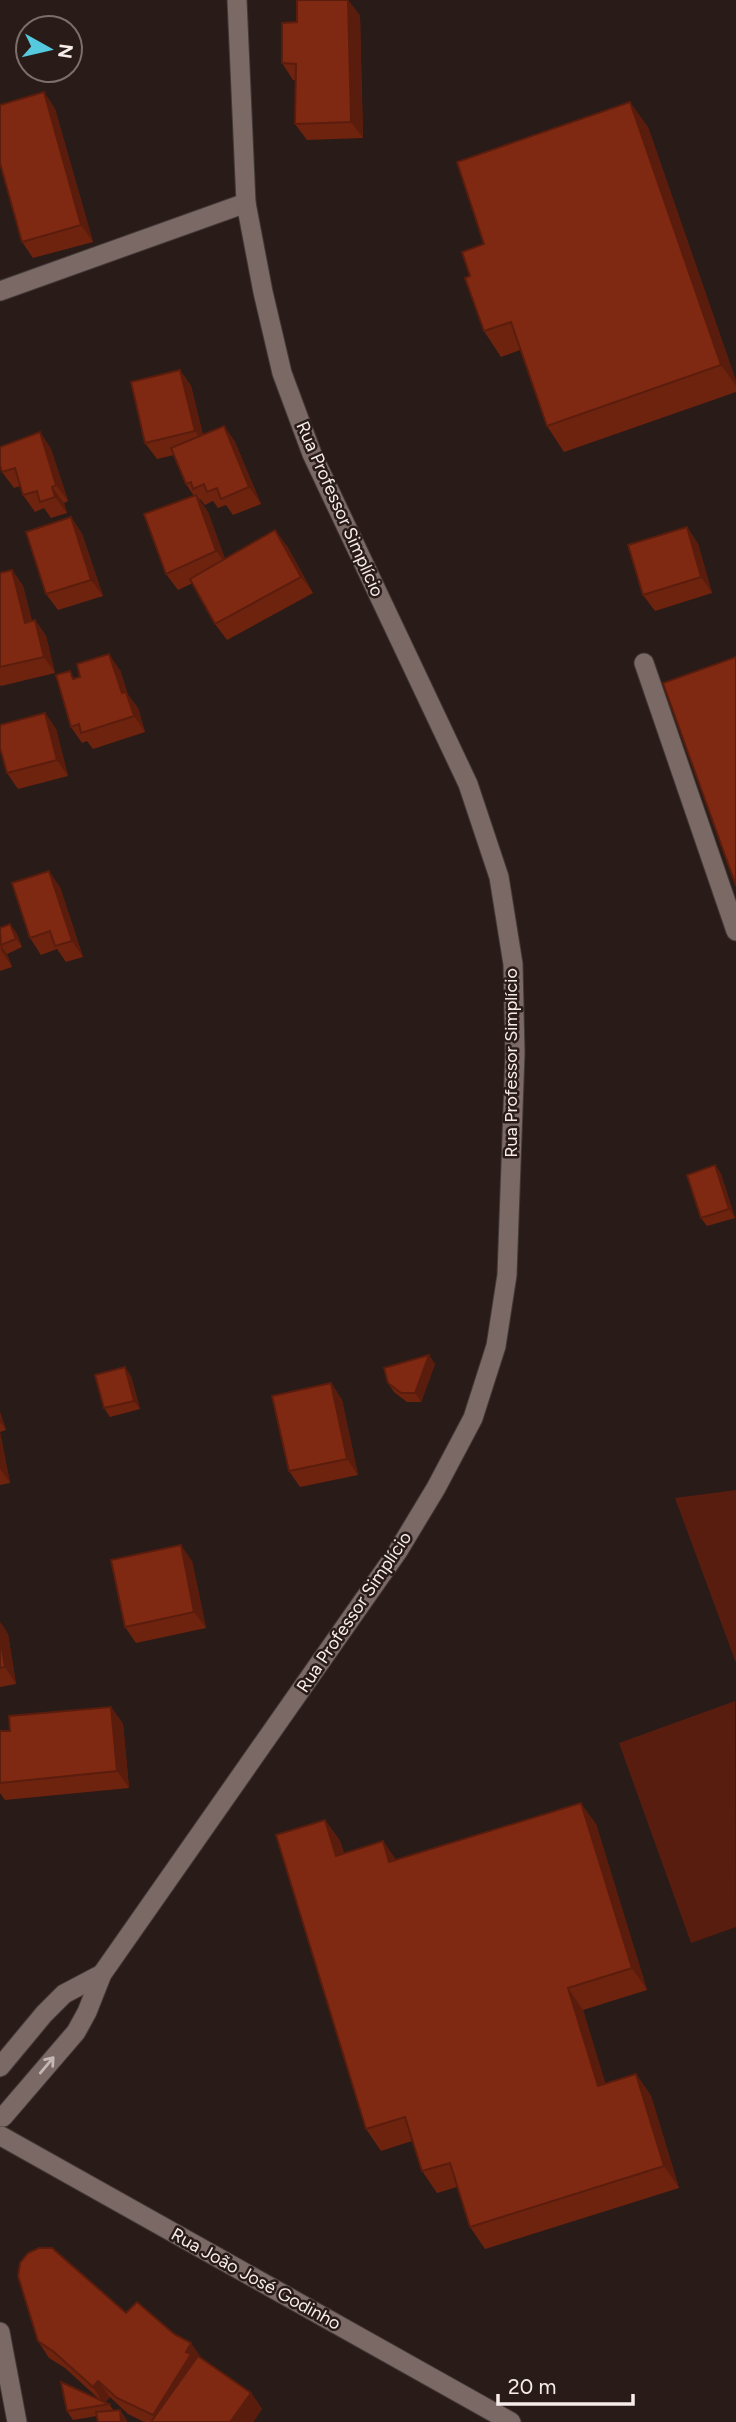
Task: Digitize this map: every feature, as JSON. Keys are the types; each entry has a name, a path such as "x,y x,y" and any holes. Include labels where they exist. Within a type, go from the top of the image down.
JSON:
{"street":[{"name":"Rua Professor Simplício","path":"1,2125 76,2032 102,1974 398,1550 436,1488 473,1418 496,1346 507,1276 515,1054 513,964 499,877 468,784 312,454 282,373 246,203 237,0"},
{"path":"0,291 246,203"},
{"path":"643,663 736,931"},
{"name":"Rua Professor Simplício","path":"0,2067 64,1994 102,1974"},
{"name":"Rua João José Godinho","path":"1,2125 511,2422"},
{"path":"0,2332 17,2422"}],"shaded area":[{"path":"736,1490 736,1663 675,1498"},
{"path":"735,1701 736,1927 691,1943 619,1743"}],"building":[{"path":"297,0 348,0 351,122 295,124 296,64 282,63 282,23 297,22"},
{"path":"44,92 81,225 22,242 0,163 0,105"},
{"path":"630,102 721,365 547,426 511,322 484,331 465,278 470,276 462,252 484,244 457,162"},
{"path":"180,370 195,431 145,443 131,382"},
{"path":"224,426 249,487 221,499 217,488 207,492 204,484 193,489 191,482 186,484 171,448"},
{"path":"40,432 56,485 52,487 55,497 40,502 37,491 23,495 15,468 2,472 0,447"},
{"path":"196,495 216,551 166,574 144,514"},
{"path":"71,517 91,580 46,594 26,532"},
{"path":"687,527 701,577 643,595 628,545"},
{"path":"275,530 301,577 215,624 190,579"},
{"path":"12,570 25,623 35,620 44,657 0,667 0,573"},
{"path":"109,654 122,693 126,692 134,716 81,733 79,724 71,727 56,675 70,671 73,679 80,677 77,664"},
{"path":"736,657 736,886 663,683"},
{"path":"45,713 57,760 7,773 0,748 0,725"},
{"path":"49,871 72,941 55,946 50,931 30,938 12,883"},
{"path":"10,924 16,939 1,945 0,928"},
{"path":"715,1165 729,1209 701,1218 687,1175"},
{"path":"429,1355 415,1393 401,1393 388,1383 384,1368"},
{"path":"125,1367 134,1401 104,1408 95,1375"},
{"path":"331,1383 347,1459 289,1471 272,1396"},
{"path":"181,1545 194,1612 125,1627 111,1560"},
{"path":"0,1637 5,1667 0,1668"},
{"path":"111,1707 117,1771 0,1783 0,1731 10,1731 9,1716"},
{"path":"581,1803 632,1968 568,1988 598,2086 636,2074 664,2166 470,2227 450,2163 422,2171 405,2117 366,2129 276,1835 325,1820 336,1856 383,1841 389,1862"},
{"path":"39,2248 52,2248 126,2313 137,2302 174,2334 191,2343 186,2352 191,2354 153,2415 117,2398 98,2381 93,2387 38,2341 18,2276 20,2263 28,2253"},
{"path":"198,2356 251,2393 230,2422 151,2422"},
{"path":"61,2382 109,2404 67,2411"},
{"path":"120,2410 121,2422 98,2422 96,2412"}]}
